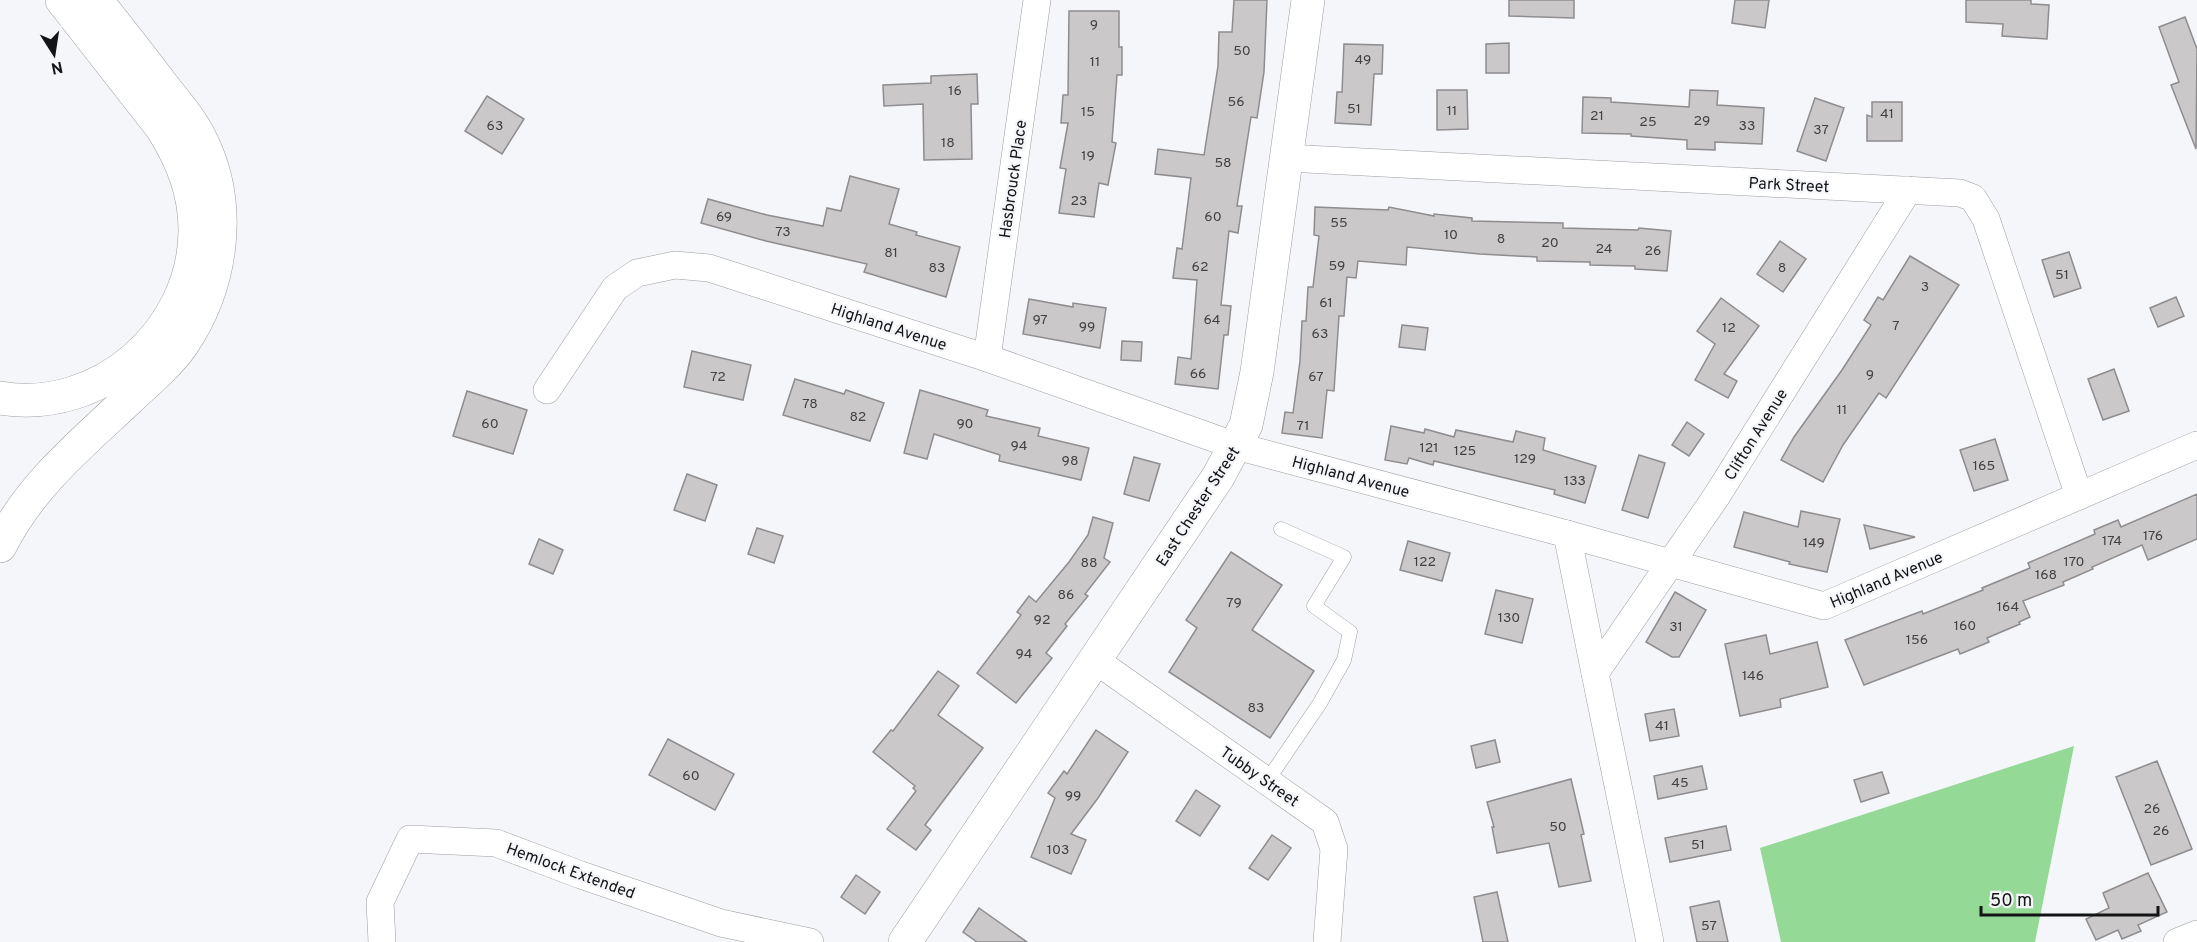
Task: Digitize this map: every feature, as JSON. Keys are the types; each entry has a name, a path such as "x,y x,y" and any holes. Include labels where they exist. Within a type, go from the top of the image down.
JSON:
{"main road":[{"path":"0,398 41,399 69,395 95,386 123,369 144,351 171,317 186,286 193,258 194,210 185,169 175,148 162,128 62,0"},
{"path":"0,546 12,523 33,493 56,467 161,369 181,347 197,321 209,294 217,263 220,209 210,159 200,136 96,0"},
{"name":"East Chester Street","path":"905,942 1218,477 1246,425 1257,372 1308,0"}],"street":[{"name":"Hasbrouck Place","path":"987,358 1037,0"},
{"name":"Park Street","path":"1287,158 1960,193 1973,198 1986,219 2079,496"},
{"name":"Clifton Avenue","path":"1595,674 1716,497 1908,190"},
{"name":"Highland Avenue","path":"547,390 615,288 638,273 675,265 709,268 987,358 1236,446 1567,534 1824,606 2197,445"},
{"path":"1567,534 1650,942"},
{"name":"Tubby Street","path":"1095,660 1325,822 1334,849 1328,942"},
{"name":"Hemlock Extended","path":"382,942 380,903 410,839 496,843 721,923 810,942"},
{"path":"2176,942 2197,934"}],"lane":[{"path":"1267,781 1320,703 1344,660 1350,632 1314,606 1344,557 1281,529"}],"green space":[{"path":"2074,746 2035,942 1781,942 1760,848"}],"building":[{"path":"1234,0 1267,0 1264,72 1257,118 1251,117 1237,206 1242,206 1238,233 1229,231 1221,305 1231,306 1228,335 1224,335 1218,389 1175,384 1178,357 1191,359 1197,280 1173,278 1177,248 1182,249 1191,178 1155,174 1158,149 1204,155 1218,66 1219,32 1232,32"},
{"path":"1509,0 1574,0 1574,18 1509,16"},
{"path":"1735,0 1769,0 1765,28 1732,23"},
{"path":"1966,0 2031,0 2031,4 2049,5 2047,39 2002,36 2003,24 1966,22"},
{"path":"1069,11 1119,11 1122,75 1117,75 1112,142 1116,143 1108,185 1099,183 1094,217 1059,213 1066,169 1060,168 1068,123 1061,123 1063,95 1068,95"},
{"path":"2185,17 2197,49 2196,149 2171,85 2179,82 2159,27"},
{"path":"1509,43 1509,73 1486,73 1486,44"},
{"path":"1344,44 1383,45 1382,74 1374,74 1371,125 1335,123 1337,92 1342,92"},
{"path":"977,74 978,104 971,104 972,159 924,160 923,104 884,106 883,85 931,83 931,76"},
{"path":"1437,90 1467,90 1468,129 1437,130"},
{"path":"1690,90 1718,91 1717,105 1764,108 1762,144 1715,142 1715,150 1687,149 1687,140 1631,136 1631,134 1582,133 1583,97 1611,98 1611,102 1689,107"},
{"path":"487,96 524,119 502,154 465,131"},
{"path":"1815,98 1844,108 1826,161 1797,151"},
{"path":"1872,102 1902,102 1902,141 1867,141 1867,115 1872,117"},
{"path":"850,176 899,189 889,224 917,232 916,235 960,247 946,297 864,272 867,264 766,241 701,223 708,199 767,215 823,226 827,208 841,211"},
{"path":"1315,207 1388,210 1389,207 1434,216 1434,214 1472,218 1472,221 1563,223 1563,228 1638,230 1639,228 1671,231 1667,271 1635,269 1635,266 1537,261 1537,257 1407,247 1406,265 1358,261 1356,278 1347,277 1344,316 1339,316 1334,391 1327,390 1322,438 1282,433 1285,412 1293,413 1300,361 1302,321 1306,321 1308,287 1313,287 1319,236 1314,235"},
{"path":"1780,241 1806,259 1783,292 1757,274"},
{"path":"2069,252 2081,288 2054,297 2042,260"},
{"path":"1910,256 1959,285 1886,398 1879,393 1843,445 1823,482 1781,460 1794,437 1871,325 1864,320 1878,297 1883,300"},
{"path":"2176,297 2184,316 2158,327 2150,308"},
{"path":"1721,298 1759,326 1724,374 1737,381 1728,398 1695,380 1715,344 1697,331"},
{"path":"1029,299 1073,307 1073,303 1106,308 1100,348 1023,334"},
{"path":"1402,325 1428,328 1425,350 1399,347"},
{"path":"1122,341 1142,342 1141,361 1121,360"},
{"path":"692,351 751,365 743,400 684,387"},
{"path":"2114,369 2129,411 2103,420 2088,379"},
{"path":"795,379 844,394 846,390 884,403 870,441 783,415"},
{"path":"920,390 988,410 986,416 1040,428 1038,436 1089,448 1081,480 999,461 1000,455 934,434 927,459 904,453"},
{"path":"467,391 527,410 513,454 453,436"},
{"path":"1687,422 1704,434 1689,456 1672,445"},
{"path":"1391,426 1424,433 1425,429 1454,437 1456,430 1513,442 1516,431 1545,438 1543,450 1596,466 1585,503 1554,494 1555,490 1434,461 1433,465 1409,458 1407,464 1385,460"},
{"path":"1995,439 2008,480 1974,491 1960,450"},
{"path":"1639,455 1665,463 1648,518 1622,510"},
{"path":"1134,457 1160,464 1149,501 1124,494"},
{"path":"687,474 717,485 705,521 674,510"},
{"path":"2197,494 2197,539 2148,560 2142,545 2092,567 2093,569 2063,582 2064,585 2023,601 2030,617 2019,622 2020,624 1987,638 1989,642 1960,654 1958,649 1864,685 1845,640 1922,611 1923,614 1983,590 1982,588 2030,568 2028,563 2095,534 2094,530 2118,520 2121,527"},
{"path":"1801,511 1840,519 1827,572 1789,564 1790,562 1734,547 1744,512 1798,527"},
{"path":"1093,517 1113,523 1104,558 1110,562 1085,594 1088,596 1065,624 1067,626 1046,653 1052,658 1016,703 977,673 1021,615 1017,612 1029,596 1036,602 1069,562 1088,535"},
{"path":"1864,525 1915,537 1870,549"},
{"path":"757,528 783,536 774,563 748,554"},
{"path":"539,539 563,550 553,574 529,564"},
{"path":"1408,541 1450,553 1442,581 1400,570"},
{"path":"1231,552 1282,585 1252,630 1314,671 1270,738 1169,672 1197,628 1186,620"},
{"path":"1496,590 1533,599 1522,643 1485,634"},
{"path":"1675,592 1706,610 1679,657 1672,657 1646,642"},
{"path":"1766,635 1770,654 1817,642 1828,687 1780,699 1781,707 1740,716 1725,644"},
{"path":"938,671 959,686 938,715 983,748 925,825 931,830 916,850 887,829 916,791 913,788 915,786 873,752 891,730 893,731"},
{"path":"1674,709 1679,736 1650,741 1645,714"},
{"path":"1096,730 1128,752 1071,834 1086,840 1071,874 1031,857 1055,798 1048,793 1064,771 1067,774"},
{"path":"668,739 734,774 715,810 649,775"},
{"path":"1495,740 1500,762 1476,768 1471,746"},
{"path":"2157,761 2192,849 2151,865 2116,777"},
{"path":"1702,766 1707,789 1658,799 1654,776"},
{"path":"1882,772 1889,793 1861,802 1854,780"},
{"path":"1571,779 1584,834 1581,835 1591,881 1559,887 1549,843 1497,853 1492,827 1494,827 1487,802"},
{"path":"1196,790 1220,806 1200,836 1176,821"},
{"path":"1726,826 1731,850 1670,862 1665,838"},
{"path":"1272,835 1291,848 1268,880 1249,868"},
{"path":"2148,873 2167,912 2138,925 2141,931 2122,939 2118,930 2096,940 2086,919 2109,908 2103,893"},
{"path":"856,875 880,892 865,914 841,897"},
{"path":"1497,892 1508,942 1483,942 1474,897"},
{"path":"1719,901 1728,942 1697,942 1690,907"},
{"path":"979,908 1027,942 977,942 963,932"}]}
